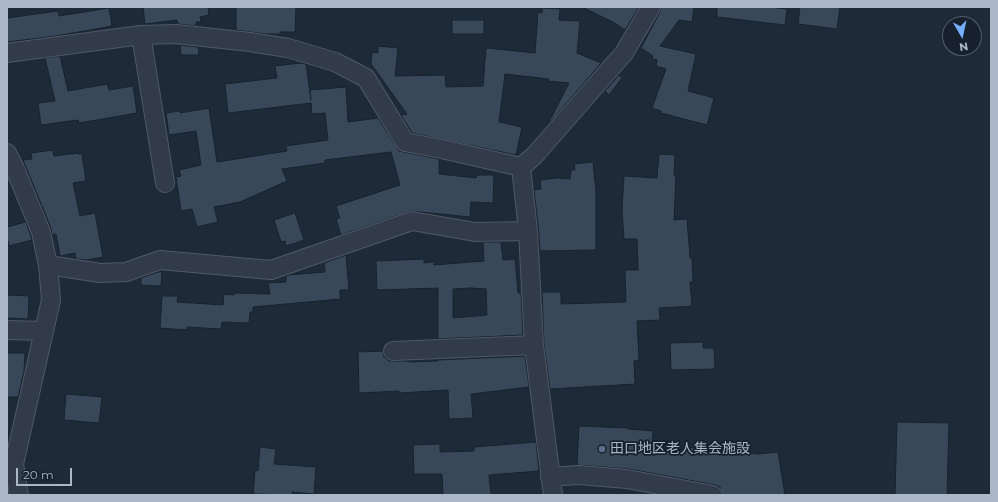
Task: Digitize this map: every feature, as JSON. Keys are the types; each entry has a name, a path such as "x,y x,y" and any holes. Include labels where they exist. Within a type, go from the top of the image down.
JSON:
{"street":[{"path":"521,167 534,156 624,53 651,7"},
{"path":"7,54 141,35 176,34 250,42 288,48 335,62 366,78 406,142 521,167"},
{"path":"141,35 165,183"},
{"path":"7,153 15,169 40,232 48,265 50,300 29,393 10,464 19,495"},
{"path":"521,167 528,231 534,345 553,495"},
{"path":"48,265 100,273 126,272 160,260 271,270 412,221 475,232 528,231"},
{"path":"7,330 44,331"},
{"path":"394,351 534,345"},
{"path":"550,476 578,475 627,479 712,495"}],"building":[{"path":"143,7 208,7 209,15 200,17 201,22 196,22 196,26 178,24 177,20 145,24"},
{"path":"236,7 296,7 295,32 266,34 236,30"},
{"path":"582,7 639,7 625,30 613,22"},
{"path":"661,7 694,7 692,22 679,20 660,46 696,54 688,91 714,98 707,125 661,113 661,111 652,108 666,69 656,66 657,60 652,59 653,56 641,48 660,12"},
{"path":"717,7 769,7 787,9 785,25 717,17"},
{"path":"800,7 840,7 837,29 798,24"},
{"path":"109,8 112,26 56,36 7,42 7,18 58,11 59,16"},
{"path":"542,8 560,9 559,20 580,21 577,53 601,63 547,126 569,83 505,74 499,122 522,127 516,155 412,133 401,115 407,114 371,64 372,52 378,53 378,46 398,48 395,76 445,75 446,87 483,86 486,48 535,53 538,12 542,13"},
{"path":"452,20 484,20 484,34 452,34"},
{"path":"180,45 198,47 199,55 181,55"},
{"path":"60,56 68,91 107,84 109,90 133,86 137,113 79,123 78,120 41,125 38,103 55,101 45,58"},
{"path":"301,63 306,64 311,100 310,90 346,87 348,122 378,118 399,151 439,159 439,174 476,178 477,175 494,175 493,203 471,202 470,217 411,211 341,235 336,219 340,218 336,206 400,185 391,152 325,160 325,163 282,169 287,181 240,202 214,207 218,222 197,227 192,209 181,211 176,177 181,176 179,170 201,165 196,131 169,135 166,113 180,111 180,113 209,108 217,162 287,151 286,146 328,140 325,113 312,114 311,103 228,113 225,84 277,78 275,66"},
{"path":"619,75 622,78 609,95 605,91"},
{"path":"53,150 54,156 78,153 82,154 86,181 73,183 80,216 95,213 103,257 86,260 76,259 75,253 60,256 56,234 52,235 51,228 23,160 32,159 31,153"},
{"path":"659,154 675,155 674,175 676,175 674,220 687,219 690,258 692,258 693,282 690,282 692,306 659,308 660,320 637,321 639,360 634,361 635,384 550,389 544,344 542,292 561,292 561,304 626,302 625,270 638,270 637,239 624,239 622,210 624,176 657,178"},
{"path":"593,162 596,192 596,250 540,251 534,190 541,189 540,180 558,178 570,179 571,170 575,170 574,164"},
{"path":"295,213 304,240 286,246 285,241 281,242 274,220"},
{"path":"26,222 32,240 9,246 7,227"},
{"path":"483,242 501,242 503,260 515,259 518,293 521,293 523,335 438,339 438,288 377,290 376,261 424,259 424,263 434,262 434,265 484,261","holes":["453,289 486,289 487,315 453,318"]},
{"path":"346,255 349,290 340,290 340,299 253,307 253,312 250,312 249,323 222,322 221,329 187,327 187,330 160,328 162,296 178,296 177,302 223,305 224,294 270,294 268,283 286,282 286,276 289,275 325,272 324,263"},
{"path":"162,272 161,286 141,285 141,278"},
{"path":"7,295 29,296 28,319 7,318"},
{"path":"703,342 703,348 714,348 715,369 671,370 670,343"},
{"path":"383,351 384,357 389,361 409,362 525,356 529,387 471,394 473,418 449,419 448,390 399,393 399,391 359,393 358,352"},
{"path":"7,353 25,353 24,371 18,397 7,397"},
{"path":"66,394 102,397 99,423 64,420"},
{"path":"897,422 949,423 947,495 895,495"},
{"path":"579,426 628,428 653,431 652,447 687,451 688,447 733,453 733,451 758,454 778,452 785,495 723,495 720,487 715,485 629,469 577,465"},
{"path":"536,442 539,471 489,475 491,495 443,495 442,474 414,474 413,445 440,444 440,452 474,451 474,447"},
{"path":"260,447 276,449 274,464 316,467 314,494 292,492 292,495 253,494 255,470 258,471"}],"place":[{"name":"田口地区老人集会施設","path":"602,449"}]}
